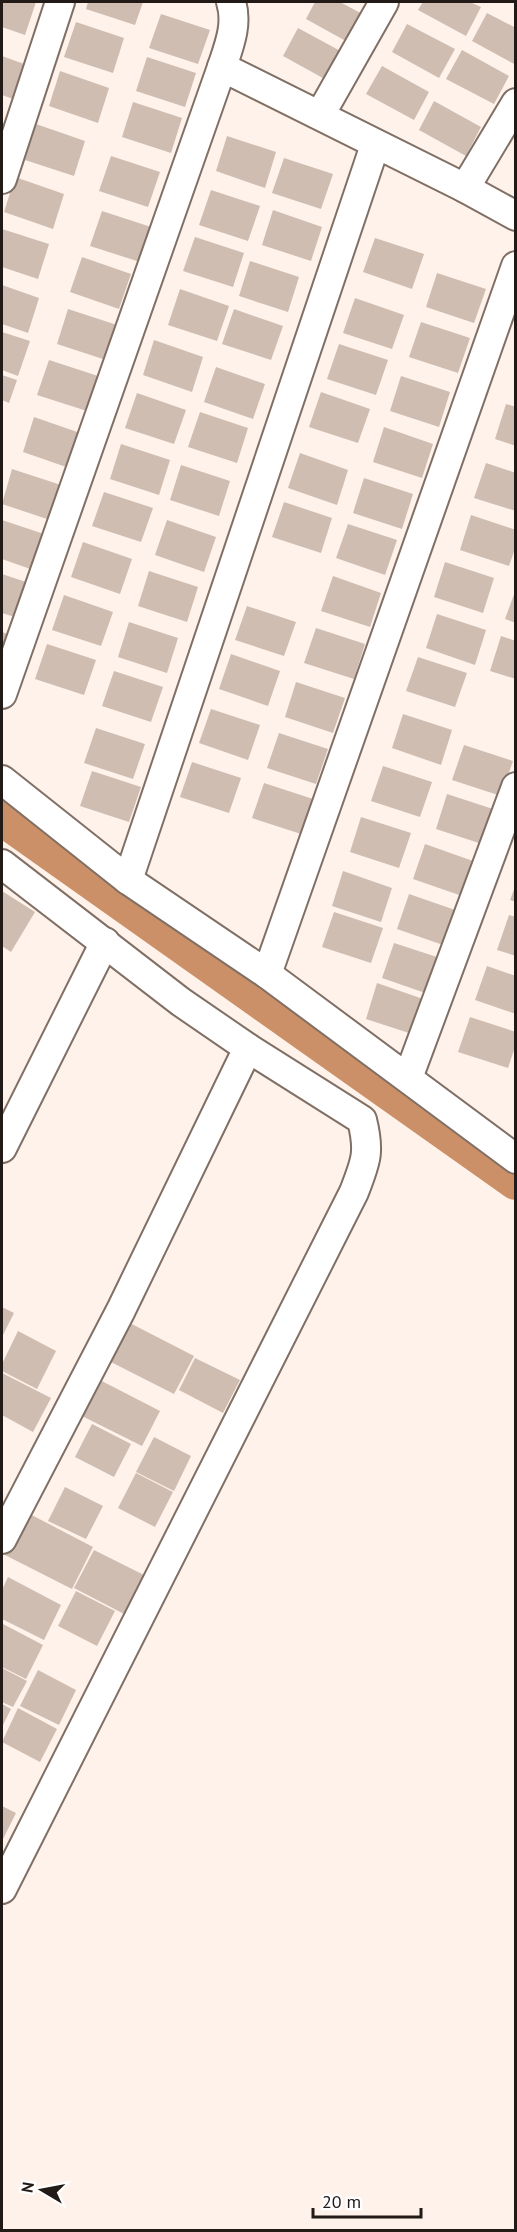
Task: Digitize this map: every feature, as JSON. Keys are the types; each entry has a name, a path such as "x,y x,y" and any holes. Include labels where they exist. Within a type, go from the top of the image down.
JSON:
{"street":[{"path":"2,179 60,2"},
{"path":"2,694 222,67 231,38 233,22 231,2"},
{"path":"320,115 384,2"},
{"path":"222,67 465,188 516,216"},
{"path":"465,188 516,103"},
{"path":"128,880 375,145"},
{"path":"267,974 516,266"},
{"path":"2,780 128,880 267,974 516,1159"},
{"path":"408,1078 516,787"},
{"path":"2,864 181,1002 248,1048 362,1120 368,1143 364,1166 349,1202 2,1889"},
{"path":"2,1148 105,942"},
{"path":"2,1539 121,1310 248,1048"}],"building":[{"path":"2,2 36,2 25,35 2,27"},
{"path":"88,2 143,2 135,25 86,9"},
{"path":"315,2 340,2 368,17 353,45 306,19"},
{"path":"423,2 470,2 481,7 466,36 418,10"},
{"path":"487,13 516,28 516,65 472,41"},
{"path":"161,14 210,30 198,64 149,48"},
{"path":"76,22 124,38 113,73 64,57"},
{"path":"407,24 455,49 439,78 392,52"},
{"path":"298,28 346,54 330,82 283,56"},
{"path":"462,50 509,76 494,104 446,79"},
{"path":"2,56 24,64 13,99 2,95"},
{"path":"147,57 196,73 185,107 136,91"},
{"path":"382,66 429,92 414,120 366,94"},
{"path":"60,71 109,88 98,123 49,106"},
{"path":"434,101 481,127 466,156 419,130"},
{"path":"133,102 182,118 171,153 122,137"},
{"path":"36,124 85,141 74,176 25,160"},
{"path":"227,136 276,152 265,188 216,171"},
{"path":"111,156 160,172 148,207 99,191"},
{"path":"284,158 333,174 321,209 272,193"},
{"path":"15,177 64,194 53,229 4,212"},
{"path":"211,190 260,206 248,241 199,225"},
{"path":"273,210 322,227 311,261 262,245"},
{"path":"102,211 151,227 140,262 90,246"},
{"path":"2,229 49,244 38,279 2,267"},
{"path":"195,237 244,253 233,287 183,271"},
{"path":"375,238 424,254 412,289 363,272"},
{"path":"82,257 131,274 119,309 70,292"},
{"path":"250,261 299,277 288,312 239,296"},
{"path":"437,273 486,289 474,323 426,307"},
{"path":"2,285 39,298 28,333 2,324"},
{"path":"180,289 229,306 217,341 168,325"},
{"path":"355,298 404,315 392,349 343,333"},
{"path":"68,309 117,325 106,360 57,344"},
{"path":"234,309 283,326 271,360 222,344"},
{"path":"421,322 470,338 458,373 409,357"},
{"path":"2,332 30,341 18,376 2,370"},
{"path":"154,340 203,357 192,392 143,375"},
{"path":"339,344 388,360 376,395 327,379"},
{"path":"49,360 98,376 87,411 37,395"},
{"path":"216,367 265,384 253,419 204,402"},
{"path":"2,375 17,380 9,403 2,400"},
{"path":"401,376 450,392 439,427 390,411"},
{"path":"321,392 370,409 358,443 309,427"},
{"path":"137,393 186,410 174,444 125,428"},
{"path":"506,404 516,407 516,446 495,439"},
{"path":"200,412 248,428 237,463 188,447"},
{"path":"34,417 83,434 72,469 23,452"},
{"path":"384,427 433,444 422,478 373,462"},
{"path":"121,444 170,460 159,495 110,479"},
{"path":"300,453 348,470 337,505 288,488"},
{"path":"486,463 516,473 516,511 474,498"},
{"path":"181,465 230,481 219,516 170,500"},
{"path":"12,469 61,485 50,520 2,504"},
{"path":"364,478 413,494 402,529 353,513"},
{"path":"104,492 153,508 141,542 92,526"},
{"path":"284,502 332,518 321,553 272,537"},
{"path":"471,515 516,530 516,546 509,566 460,550"},
{"path":"2,520 44,534 33,570 2,559"},
{"path":"167,520 216,537 204,572 155,555"},
{"path":"348,524 397,540 385,575 336,558"},
{"path":"83,542 132,559 120,594 71,577"},
{"path":"445,562 494,578 483,613 434,597"},
{"path":"149,571 198,587 187,622 138,606"},
{"path":"2,574 29,583 18,618 2,613"},
{"path":"333,576 381,593 370,627 321,611"},
{"path":"516,589 516,623 505,619"},
{"path":"64,595 113,612 101,646 52,630"},
{"path":"247,606 296,622 284,656 235,640"},
{"path":"437,614 486,630 475,665 426,648"},
{"path":"129,622 178,638 167,673 118,657"},
{"path":"316,628 365,644 354,679 304,663"},
{"path":"2,632 14,636 2,674"},
{"path":"501,636 516,641 516,679 490,671"},
{"path":"47,644 96,660 84,695 35,679"},
{"path":"231,654 280,671 268,706 219,689"},
{"path":"418,657 467,673 455,707 406,691"},
{"path":"114,671 163,687 151,722 102,706"},
{"path":"296,682 345,698 333,733 285,717"},
{"path":"211,709 260,725 248,760 199,743"},
{"path":"403,714 452,730 441,765 392,748"},
{"path":"96,728 145,744 133,779 84,763"},
{"path":"279,733 328,749 316,784 267,768"},
{"path":"464,745 513,761 501,796 452,780"},
{"path":"192,762 241,778 229,813 180,797"},
{"path":"383,766 432,782 420,817 371,801"},
{"path":"92,771 141,787 129,822 80,806"},
{"path":"264,783 313,799 301,834 252,818"},
{"path":"447,794 496,810 485,845 436,829"},
{"path":"361,817 411,833 399,868 350,852"},
{"path":"425,844 473,861 462,896 413,879"},
{"path":"343,871 392,888 381,922 332,906"},
{"path":"516,884 516,902 510,900"},
{"path":"2,891 35,912 11,952 2,946"},
{"path":"409,894 458,911 446,946 397,929"},
{"path":"334,912 383,928 371,963 322,947"},
{"path":"509,915 516,917 516,956 497,950"},
{"path":"394,943 443,959 431,995 382,978"},
{"path":"487,966 516,976 516,1014 475,1000"},
{"path":"377,983 426,1000 415,1035 366,1019"},
{"path":"470,1017 516,1032 516,1044 508,1068 458,1052"},
{"path":"2,1307 14,1313 2,1337"},
{"path":"124,1320 194,1356 174,1394 105,1359"},
{"path":"18,1331 56,1351 37,1389 2,1371 2,1364"},
{"path":"195,1358 240,1380 223,1413 179,1390"},
{"path":"2,1373 51,1398 33,1432 2,1415"},
{"path":"94,1377 160,1411 142,1446 76,1413"},
{"path":"92,1424 131,1444 114,1477 75,1457"},
{"path":"154,1437 191,1456 174,1491 136,1472"},
{"path":"136,1473 173,1492 155,1527 118,1508"},
{"path":"65,1487 103,1506 86,1539 48,1521"},
{"path":"24,1511 93,1547 72,1589 3,1554"},
{"path":"94,1550 146,1576 126,1615 74,1588"},
{"path":"8,1577 61,1605 44,1640 2,1619 2,1590"},
{"path":"76,1591 115,1611 97,1646 58,1626"},
{"path":"3,1624 43,1645 26,1679 2,1667"},
{"path":"2,1668 27,1681 13,1707 2,1702"},
{"path":"38,1670 76,1690 59,1725 20,1706"},
{"path":"2,1704 11,1709 2,1727"},
{"path":"18,1708 57,1729 40,1762 2,1742"},
{"path":"2,1806 16,1813 2,1841"}],"waterway":[{"path":"2,817 516,1181"}]}
